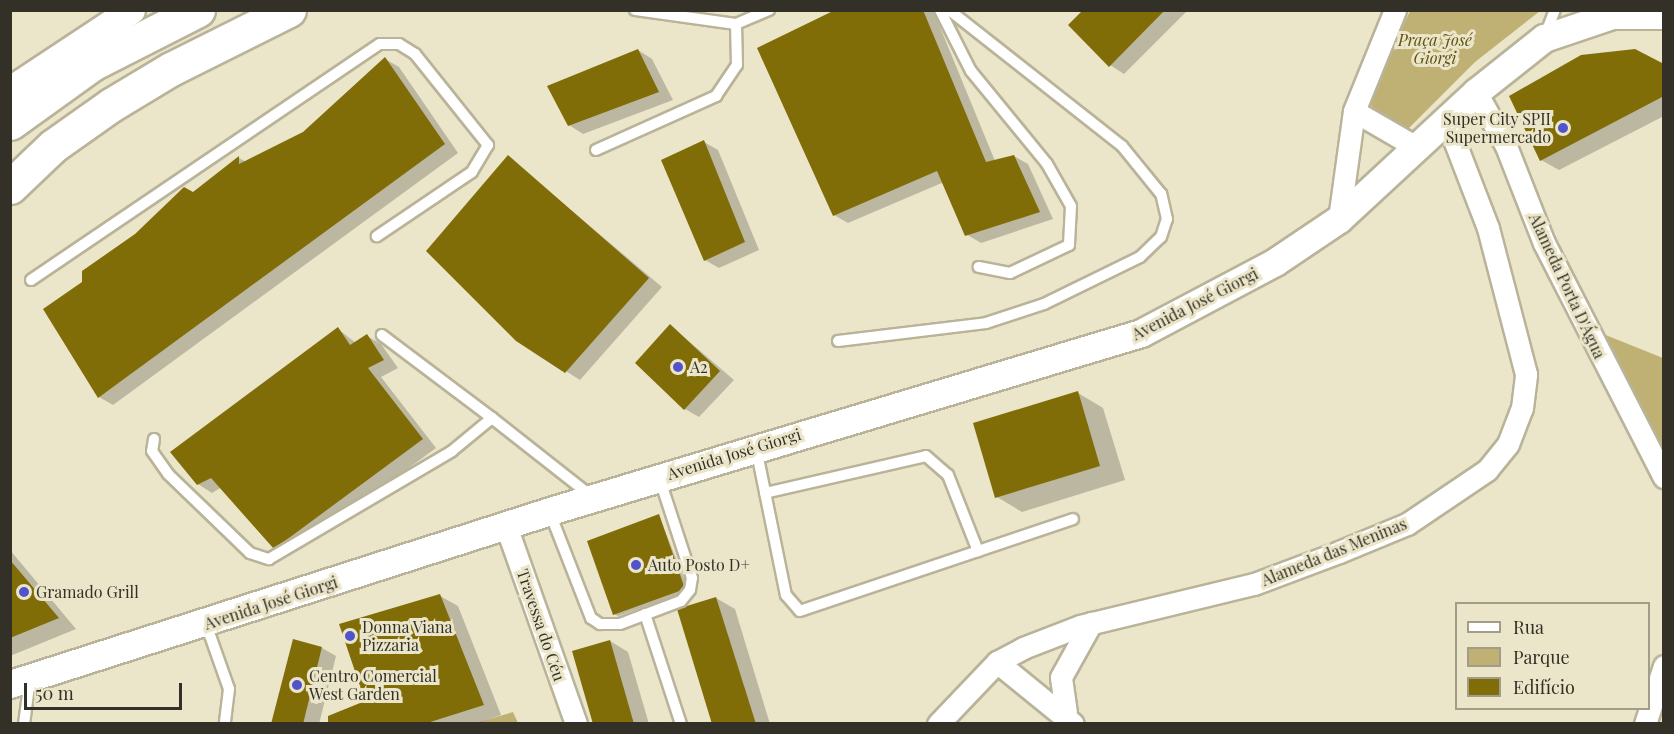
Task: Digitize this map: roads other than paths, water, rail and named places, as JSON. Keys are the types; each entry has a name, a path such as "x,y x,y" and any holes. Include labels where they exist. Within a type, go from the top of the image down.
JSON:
{"highway":[{"path":"10,123 92,64 198,10"},
{"path":"10,187 53,146 111,105 171,69 289,10"}],"street":[{"path":"10,90 131,10"},
{"path":"1339,219 1354,111 1395,10"},
{"name":"Avenida José Giorgi","path":"21,680 206,624 659,477 1141,333 1275,262 1339,219 1476,92 1544,38 1612,15 1664,15"},
{"name":"Alameda Porta D'Água","path":"1476,92 1506,146 1549,253 1664,477"},
{"path":"1354,111 1416,147"},
{"name":"Alameda das Meninas","path":"938,723 997,662 1091,623 1254,584 1407,524 1487,470 1508,444 1522,408 1526,374 1488,228 1446,119"},
{"name":"Travessa do Céu","path":"506,526 576,723"},
{"path":"1070,718 1062,677 1091,623"},
{"path":"997,662 1070,718"},
{"path":"1650,708 1664,666"}],"lane":[{"path":"635,10 736,24 769,10"},
{"path":"940,10 971,71 1047,164 1071,206 1069,245 1010,273 979,267"},
{"path":"838,341 986,323 1044,304 1140,257 1161,237 1167,219 1161,194 1122,146 949,10"},
{"path":"1544,38 1555,10"},
{"path":"596,150 716,96 737,65 736,24"},
{"path":"31,280 380,44 399,44 415,54 488,145 472,172 377,236"},
{"path":"382,335 593,498"},
{"path":"154,439 152,451 168,474 250,553 269,559 452,451 492,418"},
{"path":"756,448 786,594 800,611 1073,519"},
{"path":"765,494 926,456 948,475 978,552"},
{"path":"550,511 591,618 609,625 645,614 681,601 692,578 659,477"},
{"path":"645,614 681,723"},
{"path":"206,624 230,689 225,723"},
{"path":"21,680 24,723"}],"place":[{"name":"Super City SPII Supermercado","path":"1563,128"},
{"name":"A2","path":"678,367"},
{"name":"Auto Posto D+","path":"636,565"},
{"name":"Gramado Grill","path":"24,592"},
{"name":"Donna Viana Pizzaria","path":"350,636"},
{"name":"Centro Comercial West Garden","path":"297,685"}],"park label":[{"name":"Praça José Giorgi","path":"1435,49"}]}
